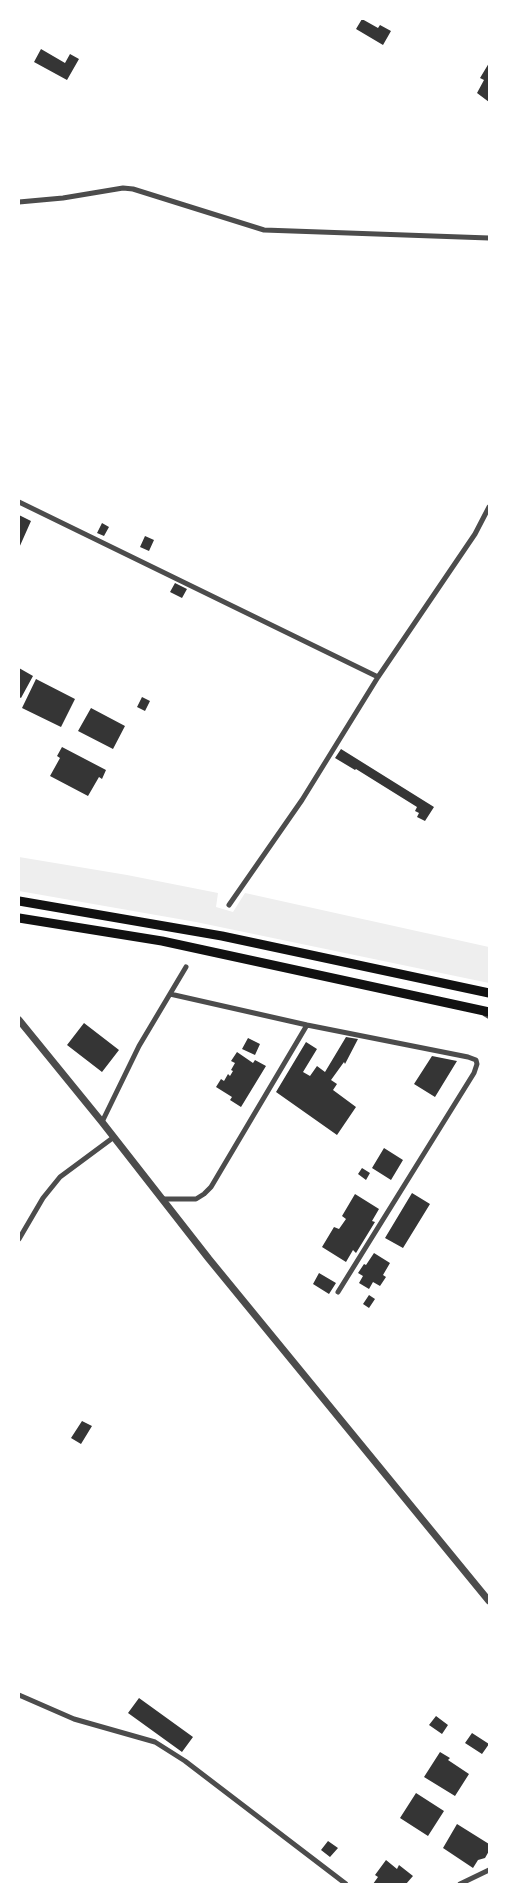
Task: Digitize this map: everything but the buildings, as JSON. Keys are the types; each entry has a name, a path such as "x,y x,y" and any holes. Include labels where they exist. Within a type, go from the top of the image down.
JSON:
{"highway":[{"path":"19,901 222,936 489,993"},
{"path":"19,918 181,945 489,1012"}],"street":[{"path":"19,202 63,198 123,188 133,189 264,230 489,238"},
{"path":"19,502 378,677"},
{"path":"228,905 302,800 378,677 475,534 489,507"},
{"path":"102,1122 140,1046 186,967"},
{"path":"170,994 306,1025 476,1060 477,1064 474,1073 338,1292"},
{"path":"19,1020 489,1601"},
{"path":"162,1199 196,1199 211,1187 306,1025"},
{"path":"19,1240 42,1198 60,1176 114,1137"},
{"path":"19,1695 74,1719 154,1742 185,1761 346,1884"},
{"path":"460,1884 489,1870"}],"lane":[{"path":"469,1008 489,1018"}],"shaded area":[{"path":"19,857 127,875 218,893 216,907 233,912 245,893 489,947 489,983 196,922 19,891"}]}
